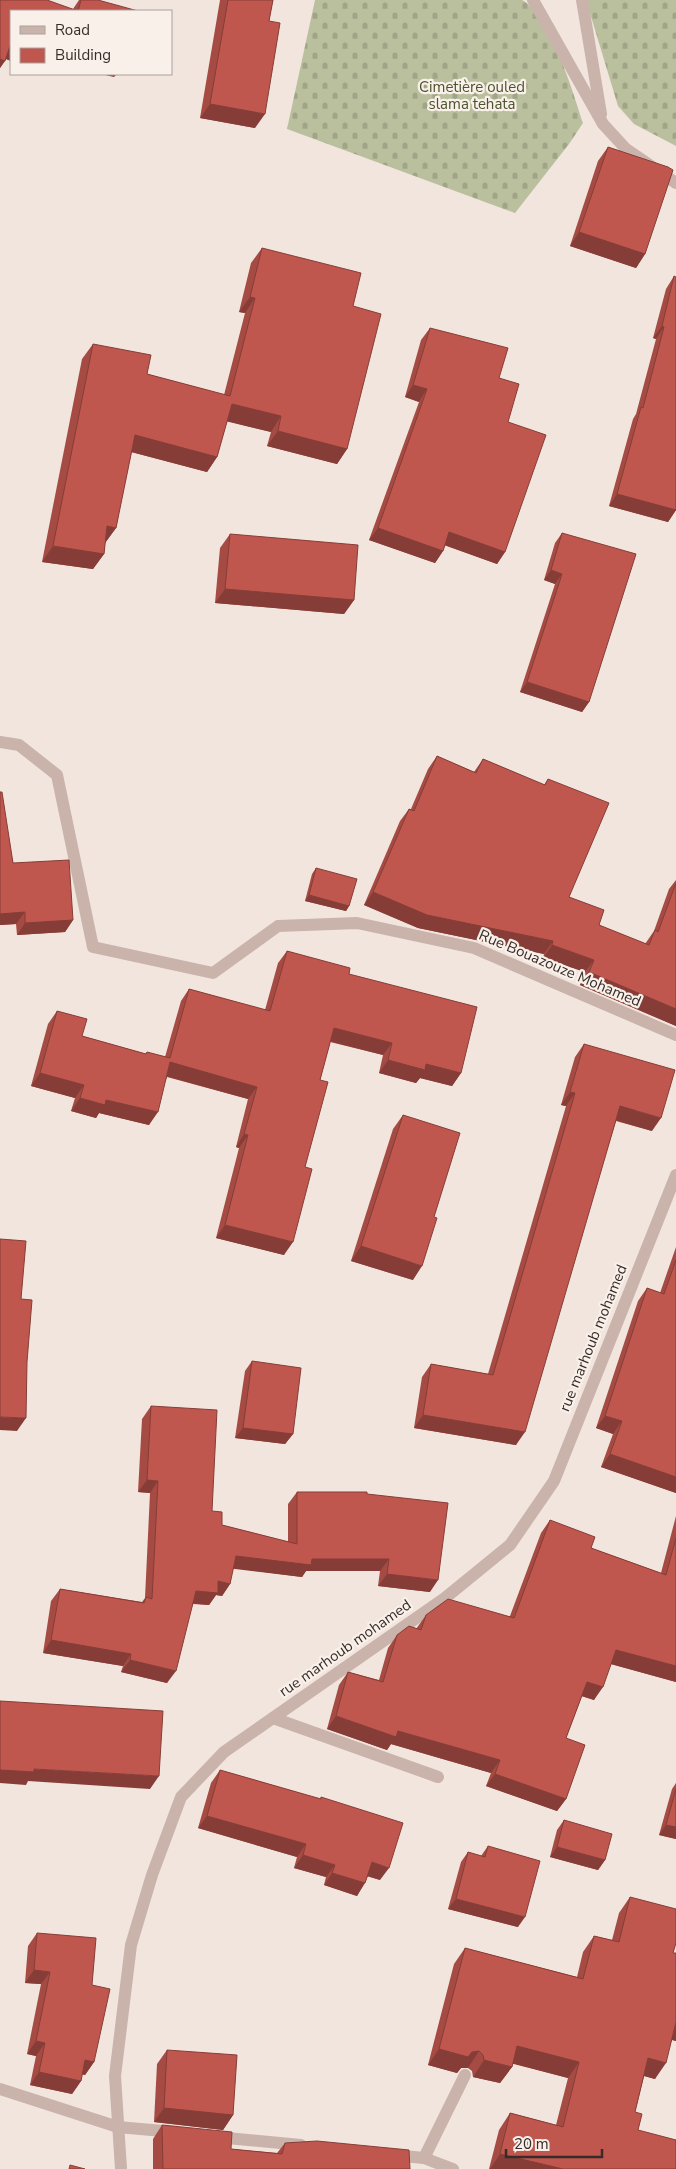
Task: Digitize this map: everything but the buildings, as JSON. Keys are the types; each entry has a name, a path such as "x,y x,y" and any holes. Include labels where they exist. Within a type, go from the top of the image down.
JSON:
{"street":[{"path":"533,0 603,124 626,149 676,183"},
{"path":"582,0 603,124"},
{"name":"Rue Bouazouze Mohamed","path":"0,742 19,745 57,775 93,947 213,973 278,926 357,923 474,948 676,1035"},
{"name":"rue marhoub mohamed","path":"121,2169 115,2076 131,1945 152,1875 181,1797 224,1752 445,1598 510,1545 554,1481 676,1175"},
{"path":"273,1718 438,1777"},
{"path":"424,2158 466,2074"},
{"path":"0,2089 118,2127 188,2134"},
{"path":"207,2136 316,2147"},
{"path":"385,2154 424,2158 453,2169"}],"green space":[{"name":"Cimetière ouled slama tehata","path":"315,0 522,0 532,8 551,37 567,74 583,123 515,213 287,129"},
{"path":"586,0 676,0 676,146 634,124 618,106"}]}
